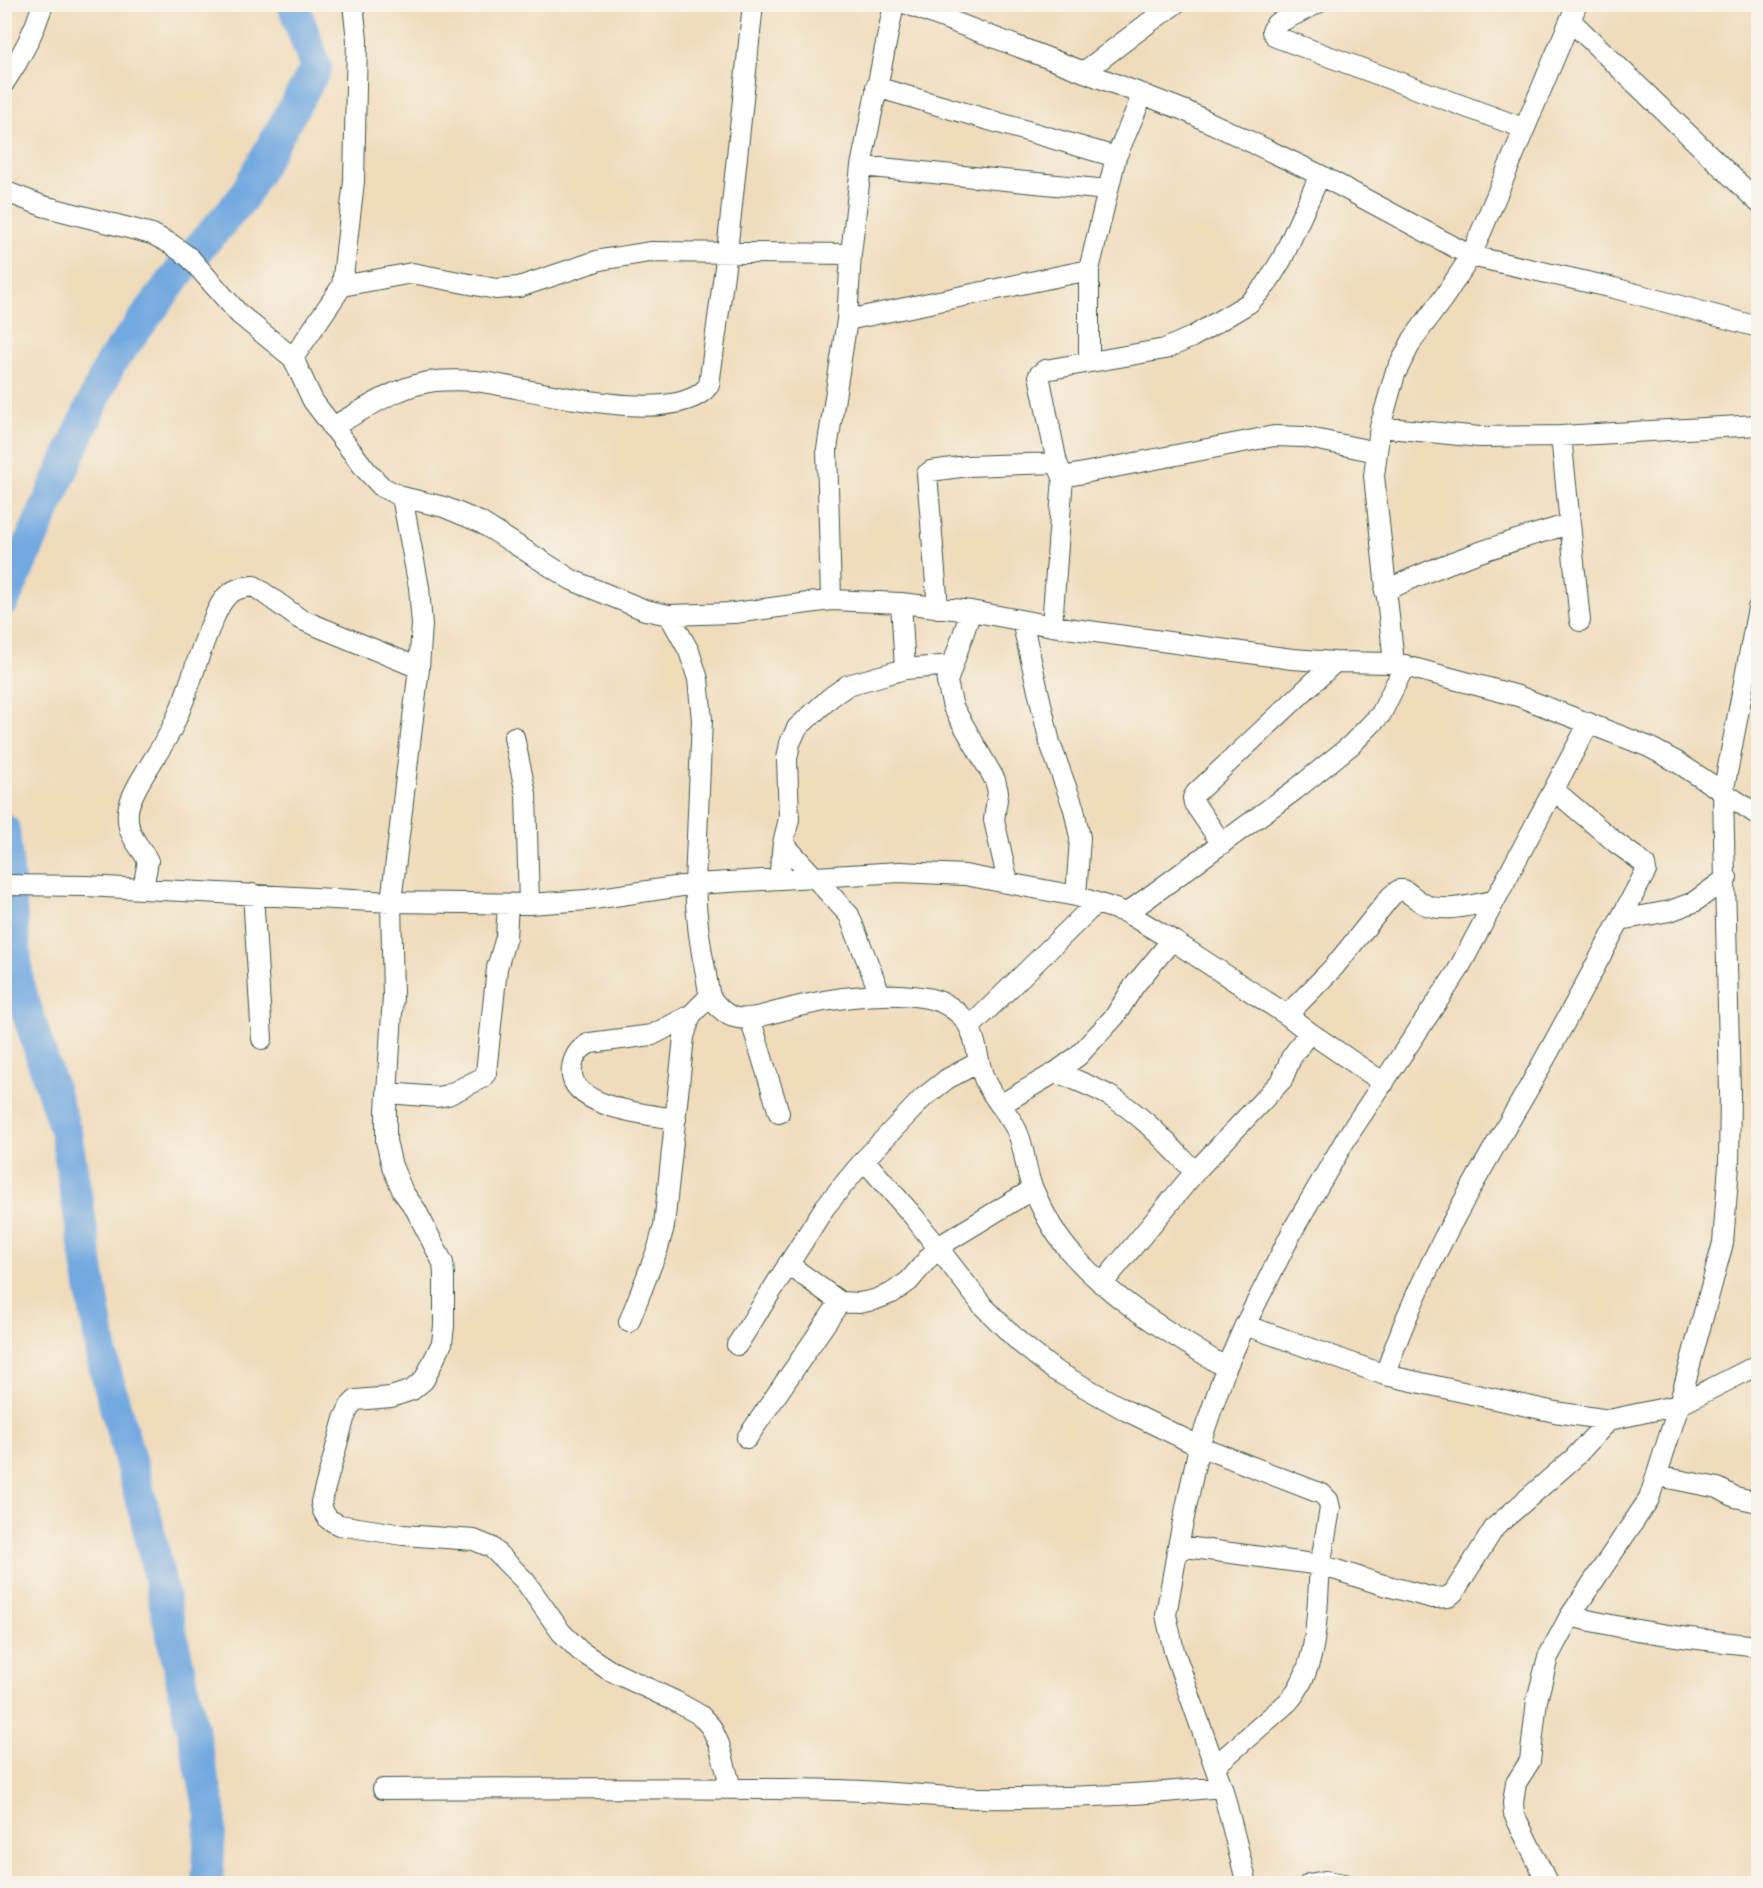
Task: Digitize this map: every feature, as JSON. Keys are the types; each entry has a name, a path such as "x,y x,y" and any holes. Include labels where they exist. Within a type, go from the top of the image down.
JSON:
{"street":[{"path":"4,82 18,63 36,29 44,4"},
{"path":"293,358 342,286 354,181 357,39 353,4"},
{"path":"332,427 405,388 433,381 478,381 539,393 644,407 671,405 694,399 704,392 709,385 728,252 753,4"},
{"path":"831,600 827,449 847,320 851,254 861,166 894,4"},
{"path":"907,4 1186,111 1320,175 1471,256 1614,288 1758,327"},
{"path":"1085,71 1175,4"},
{"path":"1316,4 1276,24 1272,31 1276,37 1523,128"},
{"path":"1127,913 1295,790 1351,745 1381,714 1400,664 1385,591 1374,476 1380,427 1395,374 1413,339 1471,256 1523,128 1574,12 1758,202"},
{"path":"876,87 1116,157"},
{"path":"1089,362 1089,270 1116,157 1143,94"},
{"path":"861,166 1108,190"},
{"path":"1052,626 1060,470 1039,375 1045,370 1166,349 1192,337 1249,303 1266,285 1282,259 1320,175"},
{"path":"4,191 43,206 152,234 171,244 190,258 239,314 293,358 313,401 366,470 382,487 402,497 444,507 480,522 572,580 645,610 669,615 734,613 831,600 901,603 971,611 1052,626 1292,659 1400,664 1518,696 1590,723 1677,762 1758,815"},
{"path":"342,286 395,274 412,273 496,289 519,287 600,260 650,252 851,254"},
{"path":"847,320 1089,270"},
{"path":"1380,427 1479,437 1561,436 1758,425"},
{"path":"938,608 927,474 931,471 967,466 1060,470 1274,436 1305,437 1377,452"},
{"path":"1561,436 1580,621"},
{"path":"402,497 419,587 422,625 419,668 391,902 393,996 386,1141 392,1166 403,1192 416,1210 442,1263 444,1326 442,1343 424,1380 412,1390 391,1397 356,1400 350,1406 344,1419 321,1502 323,1511 328,1519 339,1525 403,1535 474,1540 491,1547 525,1581 561,1632 580,1651 609,1670 700,1715 711,1727 719,1744 731,1788"},
{"path":"1385,591 1412,578 1500,544 1570,524"},
{"path":"143,888 148,861 132,838 128,810 140,782 169,733 187,693 215,616 228,594 238,589 254,586 300,620 419,668"},
{"path":"901,603 905,669"},
{"path":"1548,1884 1514,1814 1513,1803 1516,1783 1530,1761 1537,1700 1548,1657 1570,1616 1649,1499 1679,1405 1723,1243 1729,1165 1730,1092 1723,794 1758,608"},
{"path":"971,611 947,682 953,707 995,780 998,792 994,820 1008,882"},
{"path":"669,615 689,651 698,679 702,720 695,884 698,940 710,996 719,1008 734,1018 750,1018 801,1005 880,994 924,997 947,1005 959,1013 970,1027 986,1083 1015,1126 1033,1190 1071,1254 1102,1284 1146,1317 1226,1368"},
{"path":"1022,621 1050,743 1074,809 1080,838 1076,896"},
{"path":"1222,843 1194,803 1193,798 1196,793 1335,662"},
{"path":"779,879 783,843 789,819 787,759 790,743 797,728 831,697 848,686 905,669 952,665"},
{"path":"1247,1884 1222,1787 1174,1651 1167,1615 1178,1546 1199,1446 1226,1368 1245,1325 1300,1218 1347,1137 1456,972 1590,723"},
{"path":"514,737 526,794 529,904"},
{"path":"1385,1375 1414,1299 1440,1247 1584,988 1646,871 1644,865 1554,790"},
{"path":"783,843 849,915 880,994"},
{"path":"4,885 143,888 391,902 529,904 587,900 695,884 900,872 965,875 1076,896 1127,913 1287,1015 1384,1083"},
{"path":"1620,920 1670,911 1694,902 1726,878"},
{"path":"1287,1015 1334,967 1379,910 1399,890 1404,890 1432,907 1445,908 1494,901"},
{"path":"253,894 262,1039"},
{"path":"970,1027 1096,903"},
{"path":"387,1093 437,1097 448,1095 482,1078 486,1073 497,968 506,937 508,904"},
{"path":"1000,1105 1056,1072 1078,1056 1101,1034 1116,1016 1134,986 1172,940"},
{"path":"676,1119 623,1110 585,1096 576,1088 571,1072 574,1057 581,1048 590,1043 652,1035 691,1015 710,996"},
{"path":"628,1322 658,1248 664,1226 682,1051 691,1015"},
{"path":"750,1018 779,1113"},
{"path":"1102,1284 1195,1172 1282,1080 1291,1058 1309,1032"},
{"path":"737,1346 825,1207 864,1160 923,1098 947,1079 979,1062"},
{"path":"1056,1072 1088,1085 1128,1109 1144,1121 1195,1172"},
{"path":"864,1160 938,1247 983,1306 1019,1342 1054,1370 1126,1412 1199,1446 1322,1494 1328,1500 1330,1508 1309,1666 1297,1691 1215,1766"},
{"path":"788,1264 840,1302 859,1303 874,1300 892,1293 909,1281 938,1247 1033,1190"},
{"path":"747,1438 840,1302"},
{"path":"1245,1325 1385,1375 1555,1412 1608,1420 1679,1405 1758,1365"},
{"path":"1178,1546 1321,1565 1433,1598 1448,1597 1454,1593 1495,1527 1574,1458 1608,1420"},
{"path":"1658,1476 1718,1488 1736,1497 1758,1502"},
{"path":"1570,1616 1624,1629 1673,1637 1758,1646"},
{"path":"383,1789 731,1788 850,1790 976,1798 1160,1794 1222,1787"},
{"path":"1309,1884 1325,1881 1344,1884"}],"waterway":[{"path":"4,601 110,364 190,258 242,199 316,68 293,4"},
{"path":"4,830 18,983 66,1133 104,1366 147,1522 211,1814 207,1884"}]}
